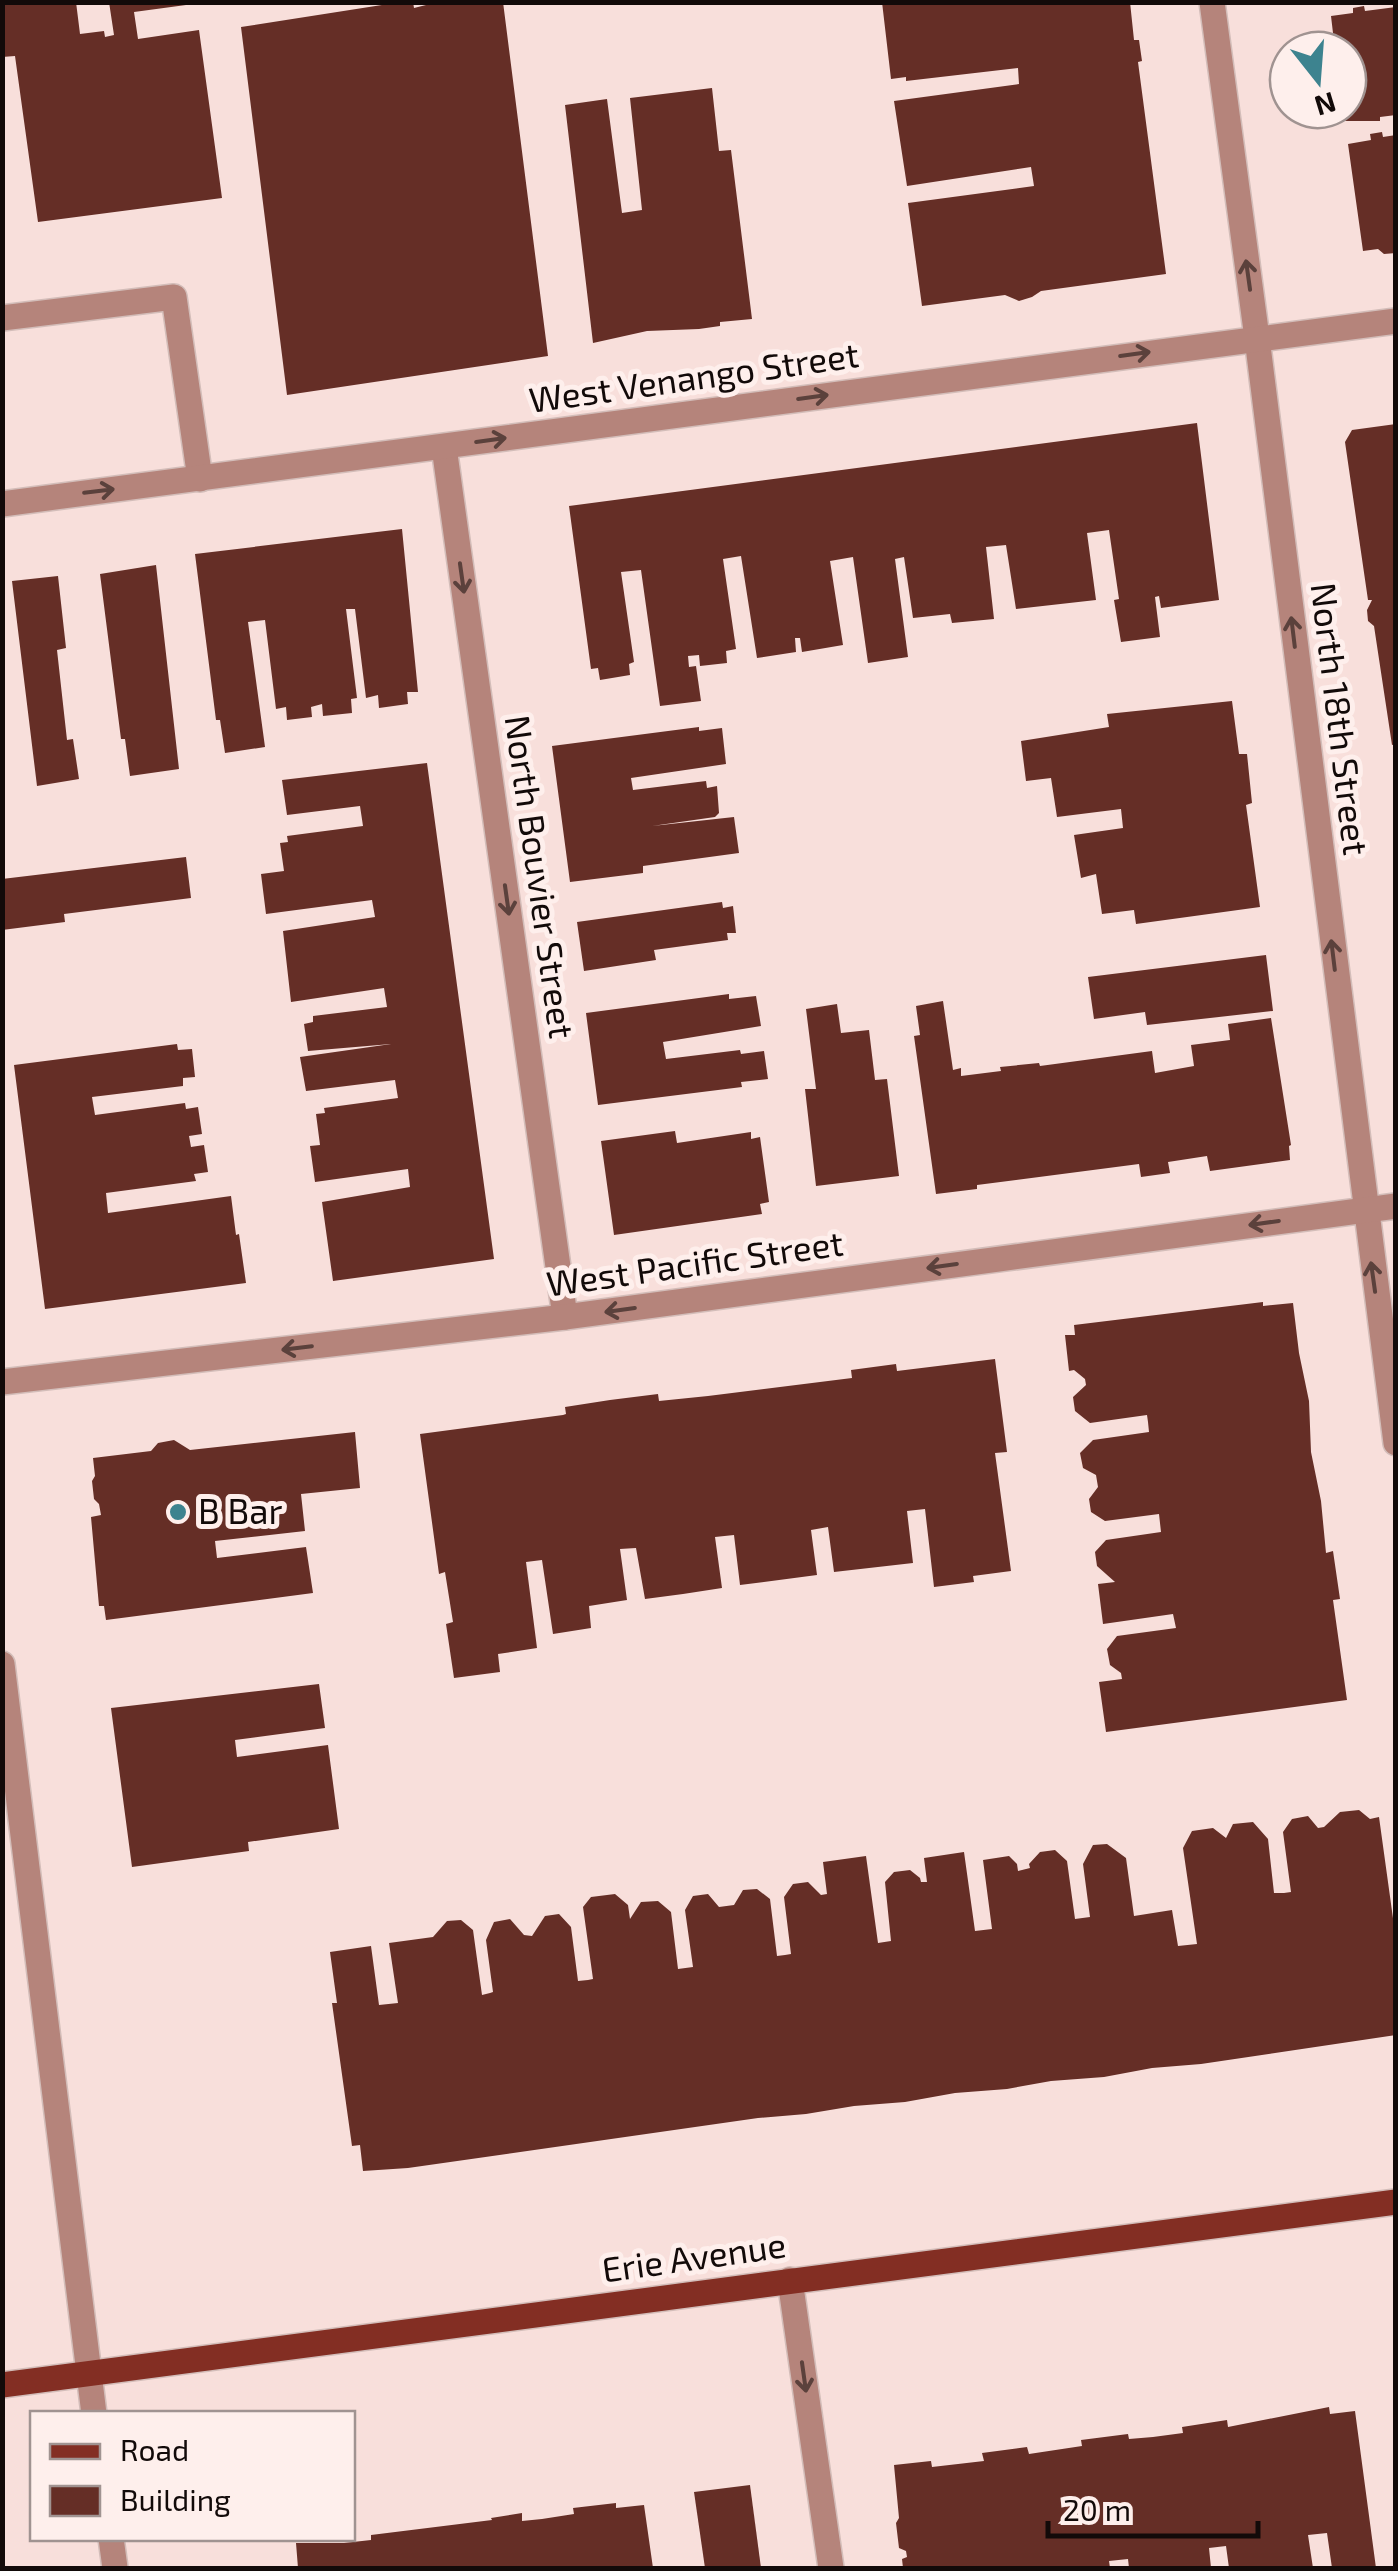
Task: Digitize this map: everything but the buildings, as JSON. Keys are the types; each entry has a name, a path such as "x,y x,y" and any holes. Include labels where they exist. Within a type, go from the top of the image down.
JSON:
{"main road":[{"name":"Erie Avenue","path":"2,2385 1396,2202"}],"street":[{"name":"North 18th Street","path":"1212,2 1396,1444"},
{"path":"2,318 174,297 200,479"},
{"name":"West Venango Street","path":"2,504 1396,320"},
{"name":"North Bouvier Street","path":"444,447 565,1317"},
{"name":"West Pacific Street","path":"2,1382 565,1317 1396,1206"},
{"path":"2,1664 94,2411"},
{"path":"790,2280 831,2568"},
{"path":"111,2541 115,2568"}],"place":[{"name":"B Bar","path":"178,1512"}]}
